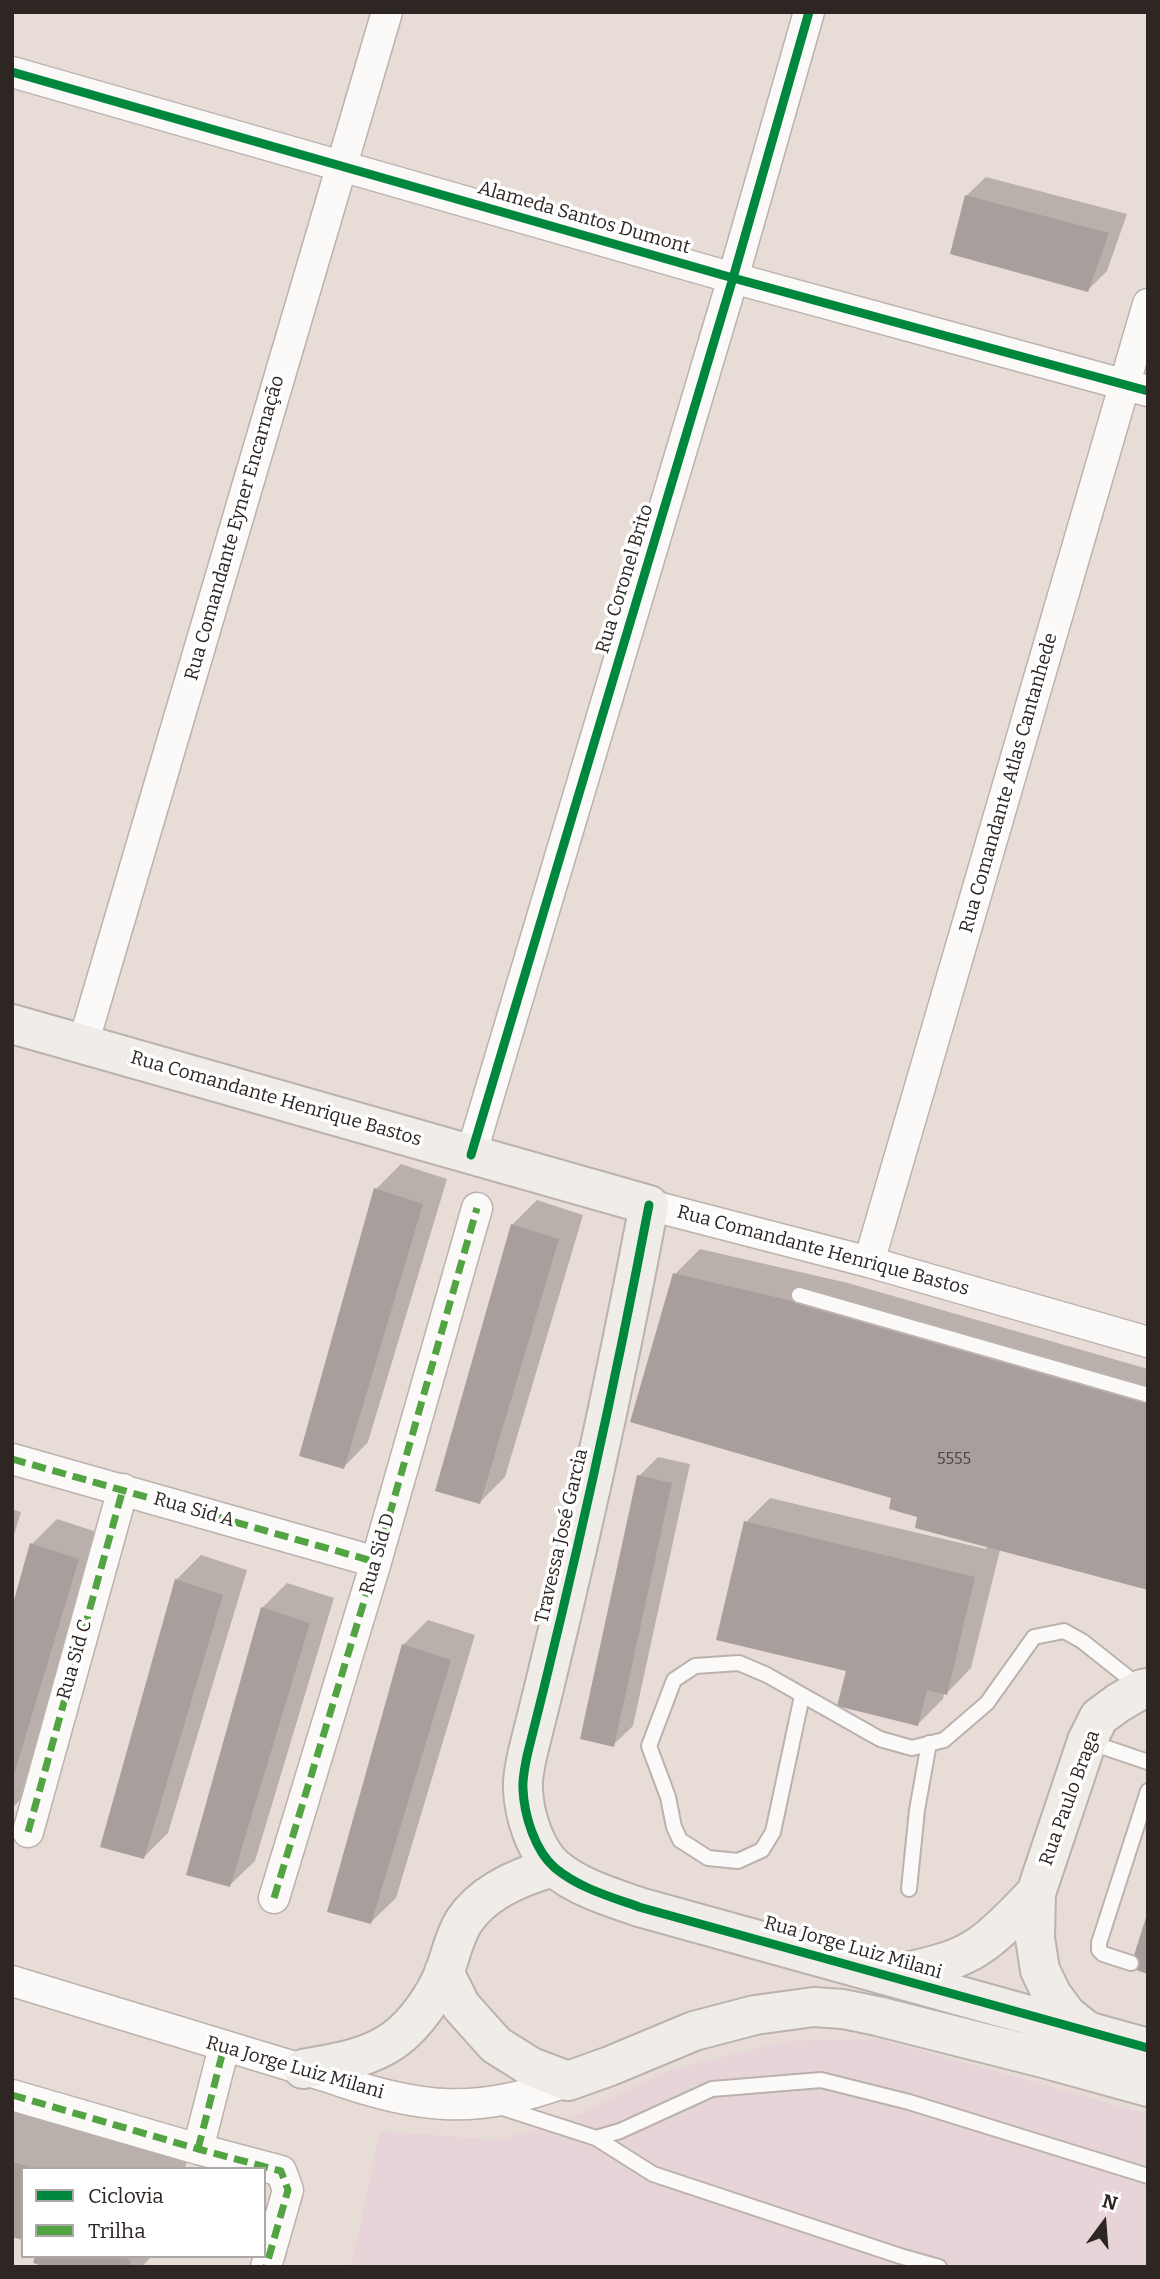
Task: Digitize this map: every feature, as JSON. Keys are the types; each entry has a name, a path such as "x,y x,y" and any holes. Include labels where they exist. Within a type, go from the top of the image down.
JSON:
{"street":[{"name":"Rua Comandante Eyner Encarnação","path":"83,1044 387,12"},
{"name":"Rua Coronel Brito","path":"471,1155 733,278 809,12"},
{"name":"Alameda Santos Dumont","path":"12,72 733,278 1136,387"},
{"name":"Rua Comandante Atlas Cantanhede","path":"869,1262 1136,387 1148,304"},
{"name":"Rua Comandante Henrique Bastos","path":"12,1024 649,1205 869,1262 1148,1342"},
{"name":"Travessa José Garcia","path":"554,1867 539,1847 528,1821 523,1788 527,1756 620,1358 649,1205"},
{"name":"Rua Sid D","path":"274,1898 376,1562 477,1208"},
{"name":"Rua Sid A","path":"12,1459 376,1562"},
{"name":"Rua Sid C","path":"28,1832 122,1489"},
{"name":"Rua Paulo Braga","path":"1089,2033 1067,2015 1052,1995 1040,1970 1035,1938 1036,1893 1087,1741 1099,1717 1145,1689"},
{"path":"303,2069 359,2058 394,2039 417,2016 433,1994 444,1972 456,1936 465,1919 479,1903 523,1876 554,1867"},
{"name":"Rua Jorge Luiz Milani","path":"554,1867 578,1883 639,1907 1148,2048"},
{"name":"Rua Paulo Braga","path":"889,1976 951,1960 978,1947 1036,1893"},
{"path":"444,1972 461,2006 496,2045 531,2067 568,2081"},
{"name":"Rua Jorge Luiz Milani","path":"12,1981 303,2069 369,2092 454,2106 489,2104 520,2098 611,2066 694,2031 755,2015 814,2007 843,2009 877,2017 1148,2087"},
{"path":"198,2149 224,2047"},
{"path":"12,2095 266,2167"},
{"path":"266,2167 281,2171 288,2190 267,2267"}],"lane":[{"path":"799,1294 1148,1395"},
{"path":"802,1696 773,1832 762,1850 738,1861 708,1858 680,1840 649,1746 674,1680 695,1666 739,1663 767,1675 880,1739 912,1748 944,1740 987,1703 1034,1637 1064,1632 1082,1641 1145,1689"},
{"path":"1087,1741 1148,1762"},
{"path":"909,1889 917,1810 929,1744"},
{"path":"1132,1963 1098,1950 1148,1791"},
{"path":"596,2138 712,2089 821,2080 909,2102 1148,2176"},
{"path":"489,2104 596,2138 653,2174 939,2267"}],"shaded area":[{"path":"880,2039 1148,2114 1148,2267 351,2267 380,2131 499,2140 583,2113 671,2070 786,2041"}],"building":[{"path":"965,195 1109,233 1088,292 950,254"},
{"path":"374,1188 423,1204 344,1469 299,1456"},
{"path":"511,1224 559,1239 480,1504 435,1491"},
{"path":"673,1273 822,1308 1148,1400 1148,1590 915,1528 917,1517 889,1509 891,1498 630,1422"},
{"path":"637,1475 672,1483 614,1747 580,1739"},
{"path":"744,1521 975,1577 947,1695 927,1690 918,1726 837,1706 846,1671 716,1640"},
{"path":"30,1543 79,1559 13,1778 12,1607"},
{"path":"175,1579 223,1595 144,1859 100,1847"},
{"path":"261,1607 310,1623 230,1887 186,1875"},
{"path":"402,1644 451,1660 371,1924 327,1912"},
{"path":"1148,1911 1148,1974 1130,1968"},
{"path":"12,2162 31,2167 21,2167 21,2239 12,2237"},
{"path":"34,2258 131,2260 129,2267 46,2267 33,2263"}],"marked path":[{"path":"274,1898 376,1562 477,1208"},
{"path":"12,1459 376,1562"},
{"path":"28,1832 123,1489"},
{"path":"198,2149 224,2047"},
{"path":"12,2095 266,2167"},
{"path":"266,2167 281,2171 288,2190 266,2267"}],"cycle path":[{"path":"471,1155 733,278 809,12"},
{"path":"12,72 733,278 1148,391"},
{"path":"649,1205 592,1482 527,1756 524,1799 536,1842 548,1861 564,1875 596,1891 639,1907 1148,2048"}]}
